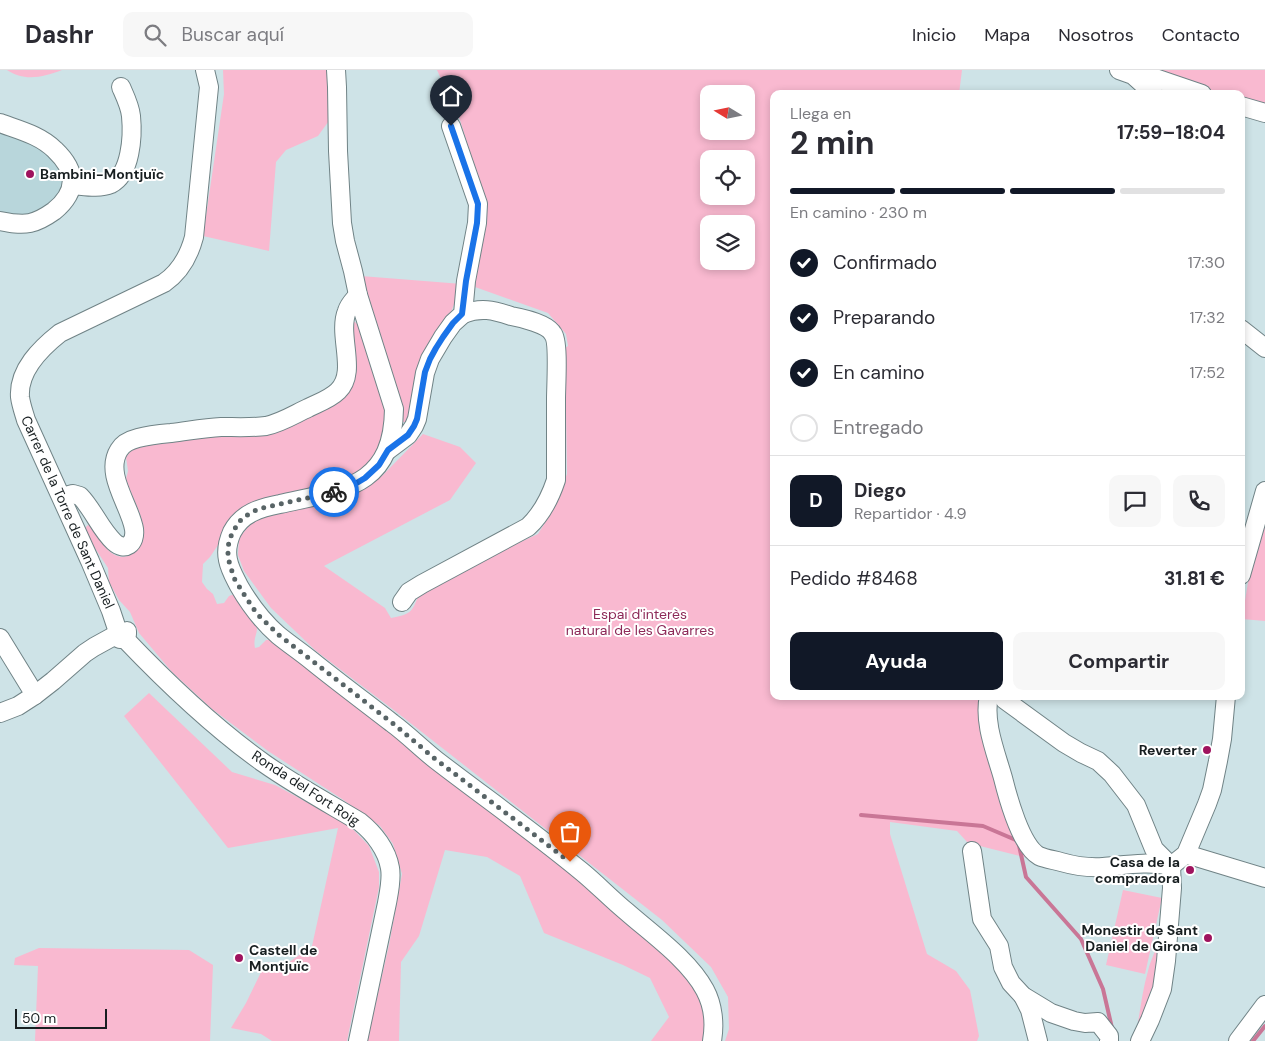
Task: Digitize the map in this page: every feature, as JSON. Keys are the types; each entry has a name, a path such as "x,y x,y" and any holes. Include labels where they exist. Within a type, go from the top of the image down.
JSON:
{"street":[{"name":"Carrer de la Torre de Sant Daniel","path":"118,634 108,602 37,446 22,406 21,386 30,364 47,343 60,333 172,278 191,250 194,237 209,87 205,70"},
{"path":"336,70 342,223 358,296 394,409 394,426 388,450 379,465 365,478 350,487 258,509 244,517 234,530 228,547 228,558 234,578 257,614 279,635 395,725 441,764 581,871 675,954 694,974 711,1003 713,1018 712,1041"},
{"path":"1119,70 1133,75 1150,90"},
{"path":"1137,70 1190,90"},
{"path":"72,185 88,187 109,185 122,176 126,168 132,130 129,107 121,87"},
{"path":"1245,107 1265,113"},
{"path":"0,123 35,136 54,150 63,159 72,177 72,185 68,195 48,216 24,224 0,221"},
{"path":"451,126 478,204 477,223 462,314"},
{"path":"62,498 74,494 80,496 114,542 123,547 131,544 134,530 115,474 115,462 120,448 130,440 150,436 215,428 266,426 327,399 345,381 345,318 348,307 358,296"},
{"path":"388,450 408,435 414,426 427,366 436,348 453,323 462,314 473,310 500,312 541,325 548,328 553,334 556,363 556,480 544,508 528,527 422,584 409,592 402,602"},
{"path":"1245,332 1265,348"},
{"path":"1245,561 1265,491"},
{"path":"0,714 18,706 35,695 85,653 118,634"},
{"name":"Ronda del Fort Roig","path":"118,634 215,726 265,764 360,822 367,828 386,853 390,869 390,885 358,1041"},
{"path":"0,638 35,695"},
{"path":"988,700 990,733 1005,788 1022,835 1032,850 1039,856 1084,867 1157,863 1171,866"},
{"path":"1005,700 1064,743 1098,761 1112,774 1136,804 1154,849 1171,866 1172,888 1162,989 1157,1005 1140,1041"},
{"path":"1171,866 1186,854 1207,804 1222,739 1226,700"},
{"path":"972,851 982,919 999,946 1003,967 1011,983 1023,996 1051,1013 1085,1023 1098,1022 1109,1036 1109,1041"},
{"path":"1186,854 1265,878"},
{"path":"1023,996 1030,1010 1038,1041"},
{"path":"1238,1041 1265,1006"}],"shaded area":[{"name":"Bambini-Montjuïc","path":"0,131 28,141 44,150 59,166 63,182 56,200 27,218 0,215"}],"green space":[{"path":"7,70 62,70 48,75 27,77"},
{"path":"223,70 329,70 331,118 318,136 286,150 276,162 269,251 203,236 224,94"},
{"name":"Espai d'interès natural de les Gavarres","path":"437,70 962,70 960,90 770,90 770,700 983,700 1028,858 968,843 957,831 890,822 890,834 927,954 956,971 970,990 979,1036 977,1041 725,1041 729,1029 728,997 711,967 662,920 316,651 271,608 244,571 238,555 239,538 252,522 284,511 344,499 383,475 423,434 460,447 476,463 450,500 324,566 385,608 391,618 411,611 420,592 538,534 553,510 567,474 565,348 568,346 566,334 548,313 475,287 485,201 460,120"},
{"path":"1151,70 1265,70 1265,108 1245,102 1245,90 1208,90"},
{"path":"361,276 462,284 451,312 427,347 414,381 408,422 400,422"},
{"path":"352,321 361,328 383,398 385,416 382,440 375,454 366,466 342,484 257,500 243,508 210,557 203,564 202,582 213,594 217,604 224,603 229,596 235,594 244,605 256,624 255,648 259,647 266,640 271,640 580,878 675,964 699,993 707,1015 705,1041 651,1041 669,1017 650,978 544,933 520,876 487,857 445,850 419,936 401,962 399,1041 367,1041 389,945 402,874 393,844 380,826 268,751 212,709 172,672 139,633 130,612 119,600 109,582 108,568 85,530 88,525 90,526 108,550 121,557 132,554 140,544 143,526 126,479 128,471 126,457 131,451 137,446 211,436 262,435 277,431 338,402 348,392"},
{"path":"1265,510 1265,621 1245,619 1245,601 1252,558"},
{"path":"149,693 232,772 275,785 349,825 369,846 379,872 379,887 347,1041 272,1041 261,1034 231,1028 246,1003 266,962 285,965 312,946 338,828 228,848 124,716"},
{"path":"1123,890 1162,898 1145,974 1106,965"},
{"path":"1159,937 1164,937 1161,967 1141,1026 1138,1022 1143,990"},
{"path":"39,948 189,950 213,965 210,1041 35,1041 38,966 14,965 15,958"}],"waterway":[{"path":"861,815 983,826 1018,841 1026,877 1081,939 1103,989 1112,1028"},
{"path":"1253,1041 1265,1026"}],"way so far":[{"path":"334,492 258,509 251,512 238,523 230,538 228,558 234,578 245,596 257,614 279,635 395,725 434,758 570,862"}],"place":[{"name":"Bambini-Montjuïc","path":"30,174"},
{"name":"Reverter","path":"1207,750"},
{"name":"Casa de la compradora","path":"1190,870"},
{"name":"Monestir de Sant Daniel de Girona","path":"1208,938"},
{"name":"Castell de Montjuïc","path":"239,958"}],"route":[{"path":"334,492 350,487 365,478 379,465 388,450 408,435 417,419 425,372 430,359 443,337 462,314 477,223 478,204 451,126"}]}
